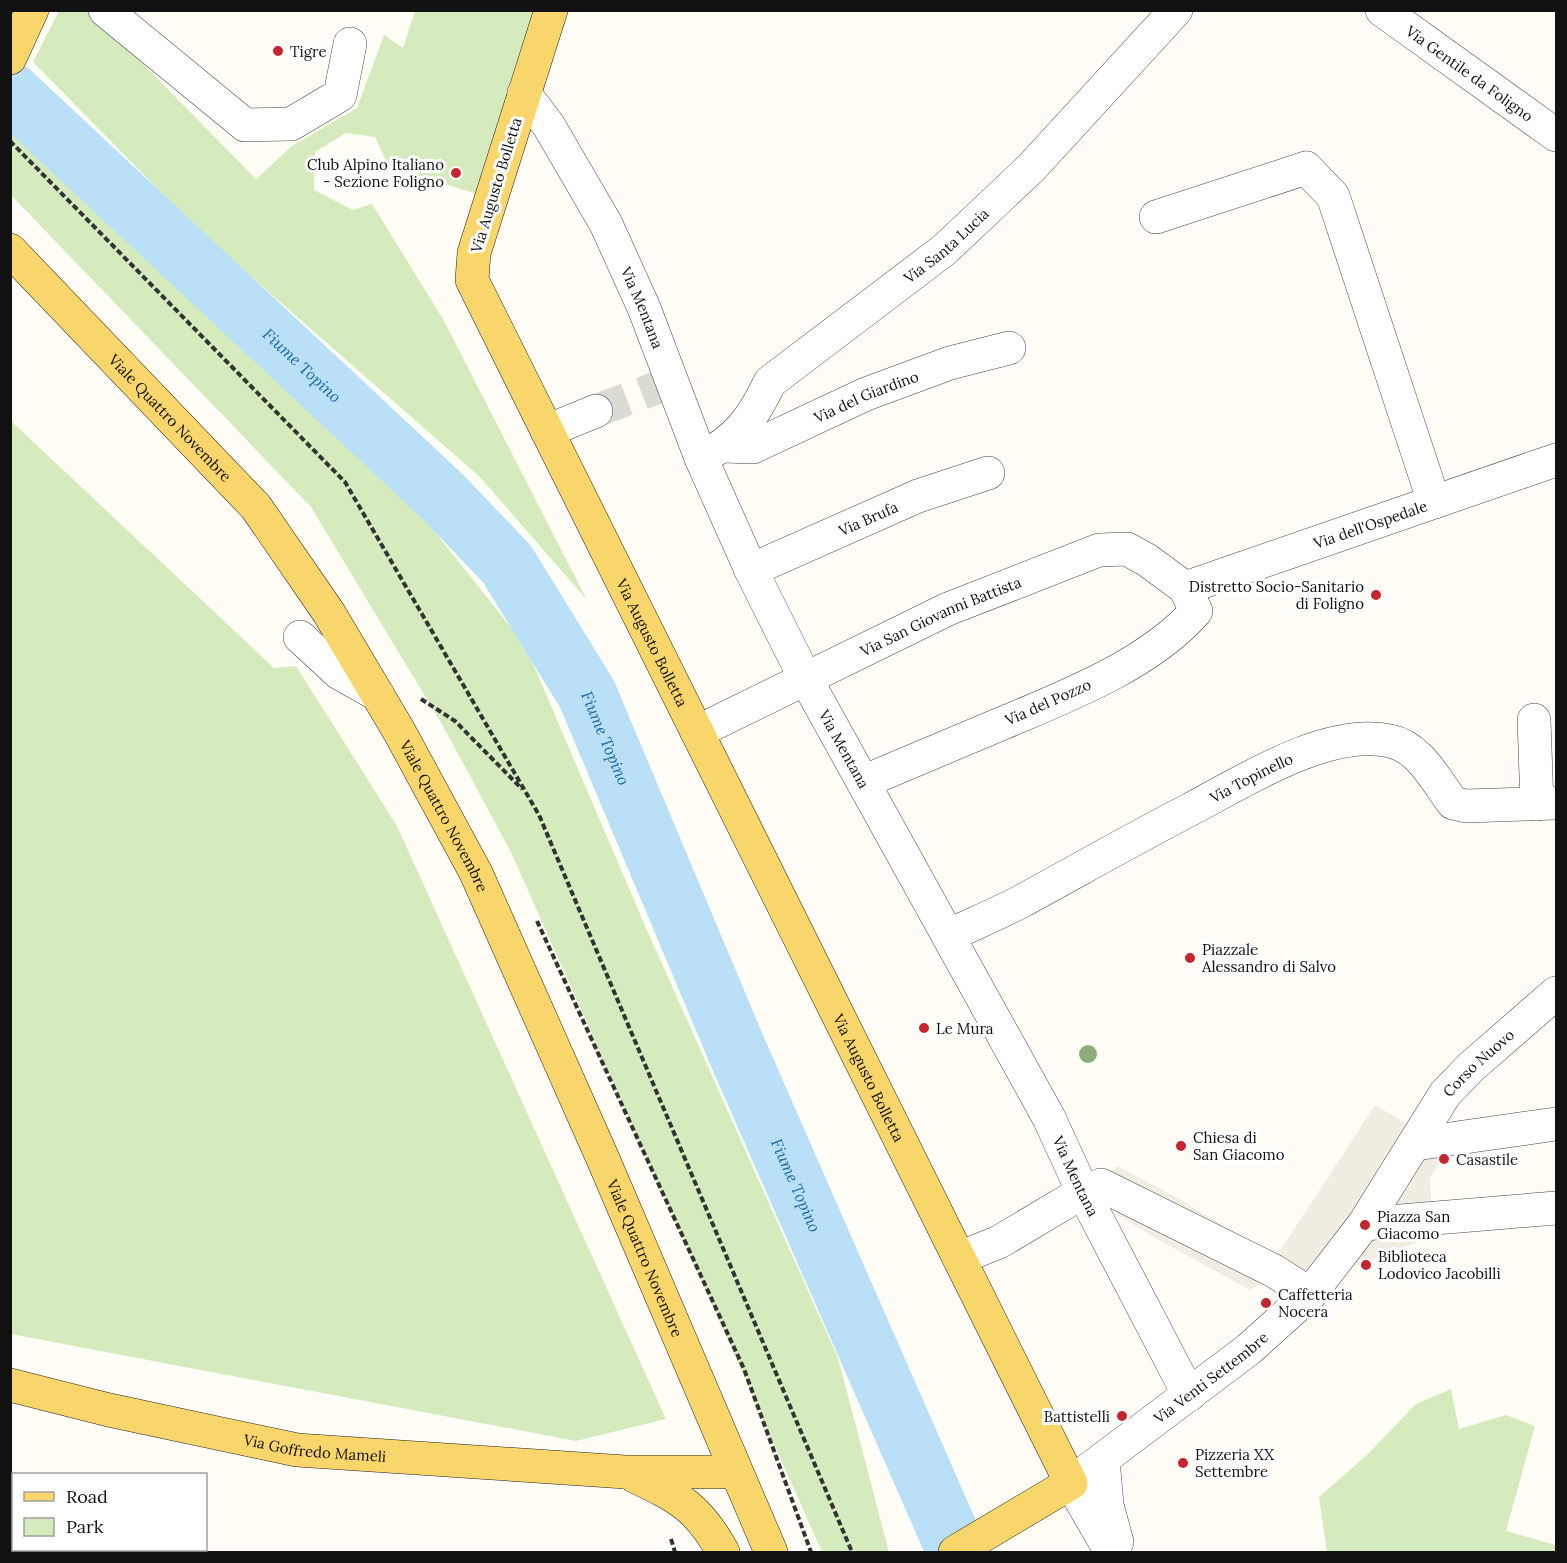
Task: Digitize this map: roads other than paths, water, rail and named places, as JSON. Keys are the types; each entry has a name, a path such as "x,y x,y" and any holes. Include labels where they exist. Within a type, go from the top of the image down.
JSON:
{"main road":[{"path":"10,58 32,10"},
{"name":"Via Augusto Bolletta","path":"551,10 474,253 472,280 1071,1483"},
{"name":"Viale Quattro Novembre","path":"10,250 256,507 329,613 378,695 476,873 603,1159 771,1552"},
{"name":"Via Goffredo Mameli","path":"10,1385 109,1410 297,1450 625,1472 736,1472"},
{"name":"Via Goffredo Mameli","path":"625,1472 673,1494 702,1517 723,1552"},
{"name":"Viale Quattro Novembre","path":"736,1472 737,1552"},
{"name":"Via Venti Settembre","path":"955,1552 1071,1483"}],"street":[{"path":"105,10 244,125 291,124 340,95 350,44"},
{"name":"Via Santa Lucia","path":"713,452 756,411 770,382 944,250 1031,168 1176,10"},
{"name":"Via Gentile da Foligno","path":"1383,10 1557,135"},
{"name":"Via Mentana","path":"524,93 549,126 606,224 644,308 666,384 713,452 751,570 863,782 950,935 1049,1118 1083,1192 1189,1395"},
{"path":"1156,218 1306,168 1333,196 1434,502"},
{"name":"Via del Giardino","path":"713,452 753,447 866,394 950,363 1009,348"},
{"path":"547,431 596,411"},
{"name":"Via dell'Ospedale","path":"1185,588 1557,460"},
{"name":"Via Brufa","path":"751,570 918,496 988,473"},
{"name":"Via San Giovanni Battista","path":"697,732 948,609 1100,550 1127,549 1185,588"},
{"name":"Via del Pozzo","path":"863,782 1065,696 1120,669 1178,629 1196,611 1185,588"},
{"path":"300,638 339,673 378,695"},
{"path":"1534,720 1547,803"},
{"name":"Via Topinello","path":"950,935 1018,903 1088,862 1277,764 1341,742 1381,739 1403,746 1421,761 1453,803 1466,806 1547,803"},
{"name":"Corso Nuovo","path":"1415,1144 1445,1094 1471,1067 1557,993"},
{"path":"1415,1144 1557,1124"},
{"name":"Via Venti Settembre","path":"1071,1483 1249,1348 1310,1294 1364,1224 1415,1144"},
{"path":"959,1258 999,1242 1083,1192 1101,1185 1274,1271 1310,1294"},
{"path":"1364,1224 1557,1208"},
{"path":"1103,1459 1107,1505 1120,1552"},
{"path":"1071,1483 1111,1552"}],"waterway":[{"name":"Fiume Topino","path":"10,92 443,497 507,564 587,694 738,1053 957,1552"}],"tunnel":[{"path":"596,411 661,386"}],"place":[{"name":"Tigre","path":"278,51"},
{"name":"Club Alpino Italiano - Sezione Foligno","path":"456,173"},
{"name":"Distretto Socio-Sanitario di Foligno","path":"1376,595"},
{"name":"Piazzale Alessandro di Salvo","path":"1190,958"},
{"name":"Le Mura","path":"924,1028"},
{"name":"Chiesa di San Giacomo","path":"1181,1146"},
{"name":"Casastile","path":"1444,1159"},
{"name":"Piazza San Giacomo","path":"1365,1225"},
{"name":"Biblioteca Lodovico Jacobilli","path":"1366,1265"},
{"name":"Caffetteria Nocera","path":"1266,1303"},
{"name":"Battistelli","path":"1122,1416"},
{"name":"Pizzeria XX Settembre","path":"1183,1463"}]}
